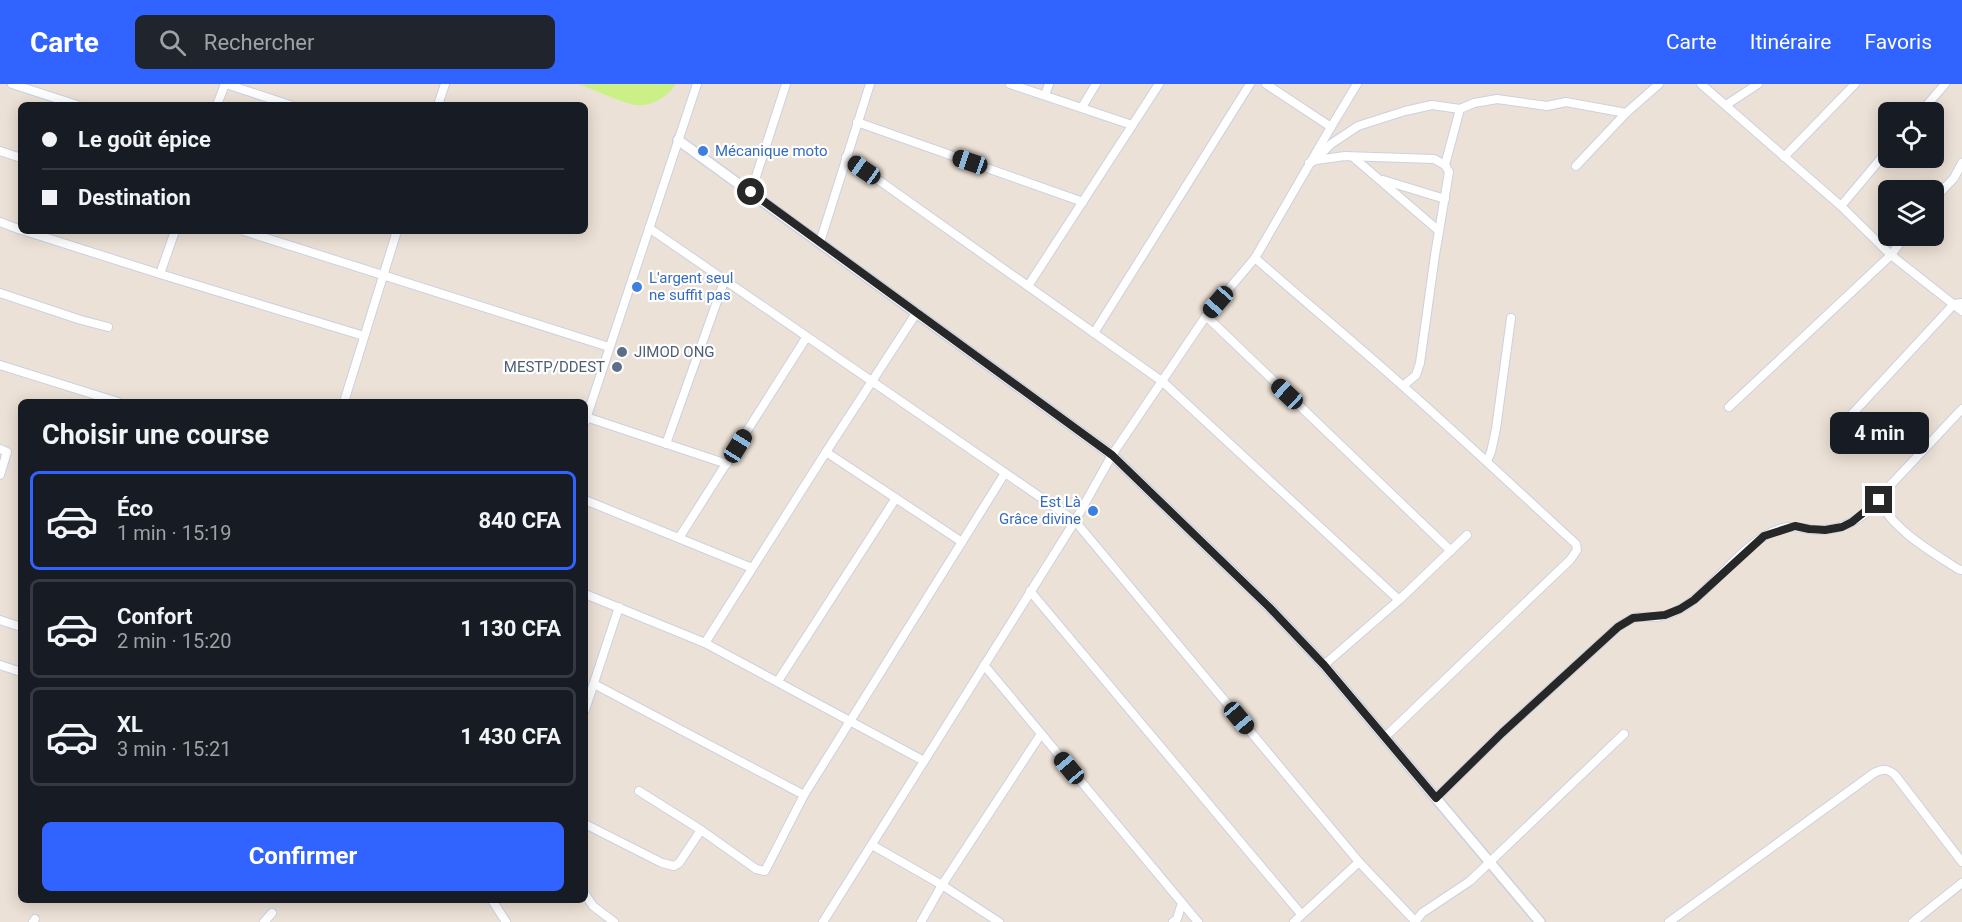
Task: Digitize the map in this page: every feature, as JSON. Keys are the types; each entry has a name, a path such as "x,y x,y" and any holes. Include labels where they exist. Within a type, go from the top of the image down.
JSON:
{"street":[{"path":"12,84 68,102"},
{"path":"219,102 225,84 281,102"},
{"path":"439,102 446,84"},
{"path":"588,413 697,84"},
{"path":"751,192 786,84"},
{"path":"820,242 870,84"},
{"path":"1010,84 1132,125"},
{"path":"1045,95 1049,84"},
{"path":"1082,107 1096,84"},
{"path":"1028,286 1159,84"},
{"path":"1094,333 1250,84"},
{"path":"1266,84 1331,127"},
{"path":"823,922 1075,521 1112,455 1206,316 1255,258 1357,84"},
{"path":"1576,166 1626,113 1659,84"},
{"path":"1701,84 1841,206 1890,255 1958,303 1962,311"},
{"path":"1726,105 1758,84"},
{"path":"1784,157 1855,84"},
{"path":"1930,102 1945,84"},
{"path":"1312,162 1331,144 1358,126 1432,105 1460,109 1474,103 1497,99 1547,106 1566,102 1626,113"},
{"path":"1445,165 1460,109"},
{"path":"857,122 1083,202"},
{"path":"1323,139 1378,179 1439,231"},
{"path":"678,140 1112,455 1269,607 1324,665 1540,922"},
{"path":"0,151 18,157"},
{"path":"846,157 1163,382 1399,600"},
{"path":"1312,162 1349,157 1434,159 1445,165 1449,172 1420,363 1416,375 1403,386"},
{"path":"1841,206 1878,162"},
{"path":"1944,188 1954,178 1962,163"},
{"path":"1378,179 1445,200"},
{"path":"0,222 18,228"},
{"path":"649,228 1075,521 1359,862 1415,922 1422,913 1470,880 1624,734"},
{"path":"35,234 364,336"},
{"path":"160,274 174,234"},
{"path":"253,234 609,347"},
{"path":"346,399 397,234"},
{"path":"1729,407 1897,246"},
{"path":"1255,258 1403,386 1576,544 1577,550 1570,560 1385,737"},
{"path":"666,444 725,279"},
{"path":"0,293 108,327"},
{"path":"1841,426 1958,303"},
{"path":"705,643 917,312"},
{"path":"1206,316 1451,551"},
{"path":"1487,461 1496,429 1511,318"},
{"path":"679,538 806,338"},
{"path":"0,365 108,399"},
{"path":"1436,798 1502,733 1618,627 1633,618 1665,615 1680,609 1694,600 1764,536 1795,526 1825,530 1842,527 1852,522 1879,500 1962,409"},
{"path":"588,420 727,464"},
{"path":"0,449 8,452 0,476"},
{"path":"826,452 962,542"},
{"path":"639,791 701,830 756,869 765,871 804,795 1005,474"},
{"path":"778,681 896,498"},
{"path":"1879,500 1884,511 1917,541 1962,570"},
{"path":"588,501 752,568"},
{"path":"1324,665 1399,600 1467,535"},
{"path":"1030,591 1301,914"},
{"path":"588,595 705,643 924,761"},
{"path":"588,701 619,607"},
{"path":"0,620 18,626"},
{"path":"0,665 18,671"},
{"path":"984,665 1198,922"},
{"path":"594,684 804,795"},
{"path":"921,922 942,885 1041,734"},
{"path":"1669,922 1874,773 1883,769 1889,770 1894,775 1962,862"},
{"path":"588,826 662,863 674,866 679,863 701,830"},
{"path":"872,845 942,885 999,922"},
{"path":"1294,922 1359,862"},
{"path":"1913,922 1962,883"},
{"path":"588,898 593,906 614,922"},
{"path":"494,903 506,922"},
{"path":"1173,922 1177,919 1182,903"},
{"path":"264,922 272,913"}],"green space":[{"path":"579,84 676,84 659,100 636,105"}],"place":[{"name":"Mécanique moto","path":"703,151"},
{"name":"L'argent seul ne suffit pas","path":"637,287"},
{"name":"JIMOD ONG","path":"622,352"},
{"name":"MESTP/DDEST","path":"617,367"},
{"name":"Est Là Grâce divine","path":"1093,511"}],"route":[{"path":"751,192 1112,455 1269,607 1324,665 1436,798 1502,733 1618,627 1633,618 1655,617 1680,609 1694,600 1764,536 1782,528 1795,526 1825,530 1842,527 1852,522 1879,500"}]}
